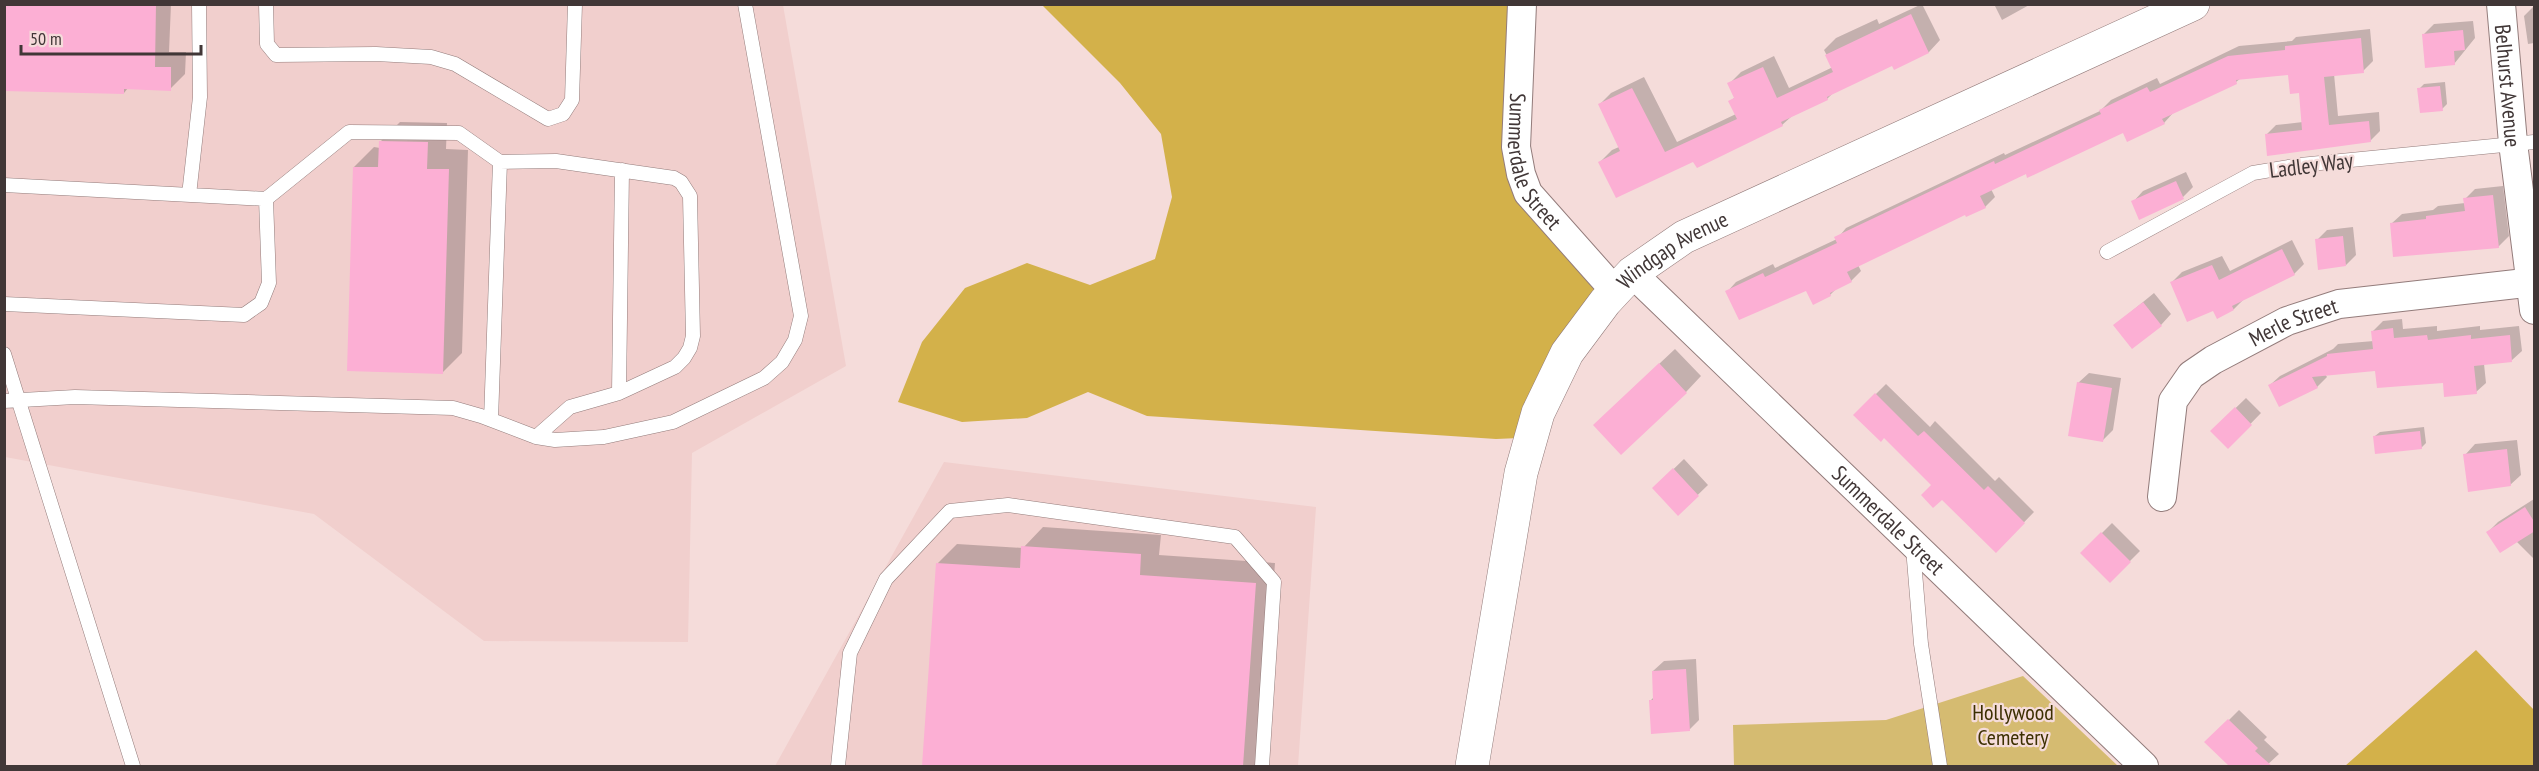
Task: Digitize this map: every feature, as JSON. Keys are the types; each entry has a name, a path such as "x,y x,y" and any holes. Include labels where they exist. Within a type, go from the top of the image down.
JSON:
{"main road":[{"name":"Windgap Avenue","path":"1472,766 1528,443 1538,413 1567,353 1624,282 1684,237 2193,4"}],"street":[{"name":"Summerdale Street","path":"1522,4 1516,147 1521,174 1528,193 1912,543 2144,766"},
{"name":"Belhurst Avenue","path":"2501,4 2524,143 2534,291"},
{"name":"Merle Street","path":"2162,497 2173,401 2192,375 2213,360 2287,321 2338,304 2534,291"}],"lane":[{"path":"189,195 200,97 199,4"},
{"path":"266,4 267,44 268,49 276,55 376,54 431,57 455,64 548,119 564,114 572,100 575,4"},
{"path":"11,400 75,397 453,408 536,437 555,440 604,437 673,422 764,378 782,362 795,340 801,316 745,4"},
{"path":"4,184 266,199 349,132 459,133 500,162 556,161 674,178 681,182 690,196 693,336 690,348 675,367 619,393 570,407 536,437"},
{"name":"Ladley Way","path":"2107,252 2253,173 2300,165 2524,143"},
{"path":"491,420 500,162"},
{"path":"619,393 622,170"},
{"path":"4,304 244,315 261,303 269,284 266,199"},
{"path":"4,354 11,400 134,766"},
{"path":"838,766 850,653 886,579 950,511 1008,505 1236,537 1274,582 1262,766"},
{"path":"1912,543 1921,644 1940,766"}],"shaded area":[{"path":"4,5 783,5 846,366 692,453 688,642 484,641 314,514 5,457"},
{"path":"1042,5 1515,5 1508,143 1604,291 1519,438 1496,439 1147,416 1088,392 1027,418 962,422 898,402 922,342 965,288 1027,263 1090,285 1155,259 1172,197 1161,134 1120,83"},
{"path":"944,462 1316,507 1298,766 775,766"},
{"path":"2476,650 2534,710 2534,766 2345,766"}],"green space":[{"name":"Hollywood Cemetery","path":"2023,676 2118,766 1734,766 1733,725 1886,720"}],"building":[{"path":"4,4 156,4 155,67 171,67 171,91 124,89 124,94 4,91"},
{"path":"1911,14 1929,53 1894,70 1892,66 1827,97 1828,100 1781,122 1783,126 1697,168 1693,162 1616,198 1598,162 1620,151 1598,104 1632,88 1665,152 1737,119 1728,101 1734,98 1727,83 1763,67 1777,98 1833,72 1825,55"},
{"path":"2463,30 2465,50 2454,51 2455,65 2425,68 2422,34"},
{"path":"2361,38 2364,73 2324,77 2329,125 2369,121 2371,142 2267,156 2265,134 2302,130 2299,93 2290,94 2288,75 2236,80 2237,84 2162,119 2165,124 2127,142 2123,133 2027,178 2026,174 1980,196 1986,208 1966,217 1965,215 1847,272 1852,282 1813,305 1806,291 1739,320 1725,291 1763,273 1765,277 1837,243 1834,237 1994,161 1995,164 2101,114 2099,110 2147,87 2150,92 2228,56 2285,50 2285,46"},
{"path":"2440,86 2443,111 2420,113 2417,88"},
{"path":"379,141 428,142 427,169 449,169 443,374 347,371 353,167 378,167"},
{"path":"2176,181 2184,199 2139,220 2131,201"},
{"path":"2493,195 2499,248 2393,257 2390,223 2465,211 2463,198"},
{"path":"2343,236 2346,266 2318,270 2315,239"},
{"path":"2282,249 2295,275 2232,306 2234,310 2217,319 2213,311 2187,322 2170,282 2212,265 2219,280"},
{"path":"2143,302 2162,326 2132,349 2113,325"},
{"path":"2393,328 2394,338 2427,335 2428,340 2471,335 2471,339 2510,335 2512,362 2474,366 2477,394 2444,397 2443,383 2377,388 2375,371 2312,377 2318,388 2279,407 2268,385 2327,354 2373,349 2371,331"},
{"path":"1659,363 1687,393 1621,455 1593,425"},
{"path":"2077,382 2112,388 2103,442 2068,436"},
{"path":"1875,393 1918,436 1924,431 1984,490 1988,486 2025,523 1996,553 1942,500 1933,508 1921,495 1931,485 1884,438 1881,442 1853,415"},
{"path":"2235,407 2252,425 2228,449 2210,431"},
{"path":"2420,431 2422,449 2375,454 2373,436"},
{"path":"2507,449 2511,486 2468,492 2463,454"},
{"path":"1673,468 1699,496 1678,516 1652,488"},
{"path":"2525,507 2535,523 2535,531 2500,553 2486,532"},
{"path":"2101,532 2131,562 2110,583 2080,553"},
{"path":"1021,546 1141,554 1140,575 1256,583 1243,766 922,766 936,563 1020,568"},
{"path":"1686,669 1690,731 1651,734 1649,700 1653,700 1652,671"},
{"path":"2228,719 2258,748 2255,751 2272,766 2229,766 2204,742"}]}
